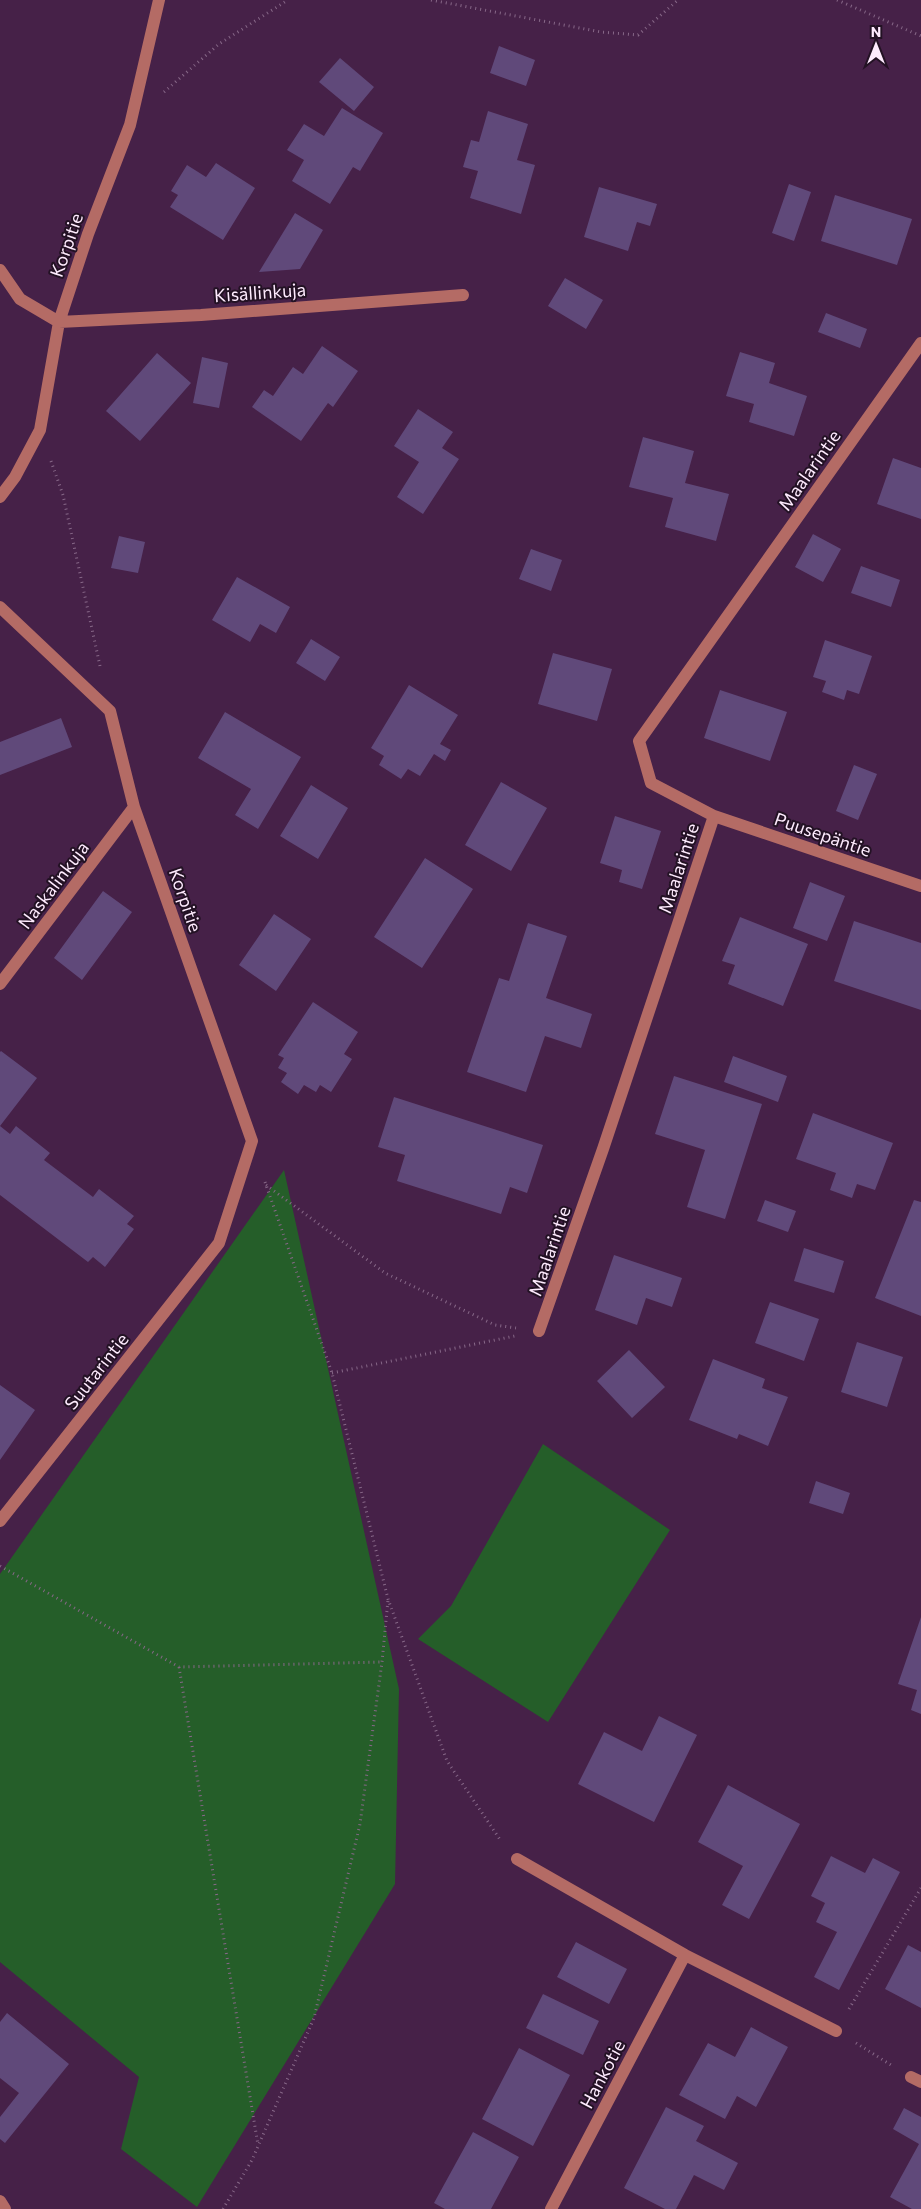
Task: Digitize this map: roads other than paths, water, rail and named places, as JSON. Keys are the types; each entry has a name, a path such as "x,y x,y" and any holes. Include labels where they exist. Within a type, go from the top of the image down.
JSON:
{"street":[{"name":"Korpitie","path":"0,497 15,477 40,430 59,322 88,234 130,125 159,0"},
{"path":"0,270 20,299 59,322"},
{"name":"Kisällinkuja","path":"59,322 463,295"},
{"name":"Maalarintie","path":"539,1331 597,1167 714,816 651,783 639,741 921,343"},
{"name":"Korpitie","path":"0,607 110,711 134,807 252,1141 219,1242"},
{"name":"Naskalinkuja","path":"0,984 134,807"},
{"name":"Puusepäntie","path":"714,816 921,886"},
{"name":"Suutarintie","path":"0,1521 219,1242"},
{"path":"517,1859 685,1954 836,2031"},
{"name":"Hankotie","path":"550,2209 685,1954"},
{"path":"0,2201 6,2209"}]}
